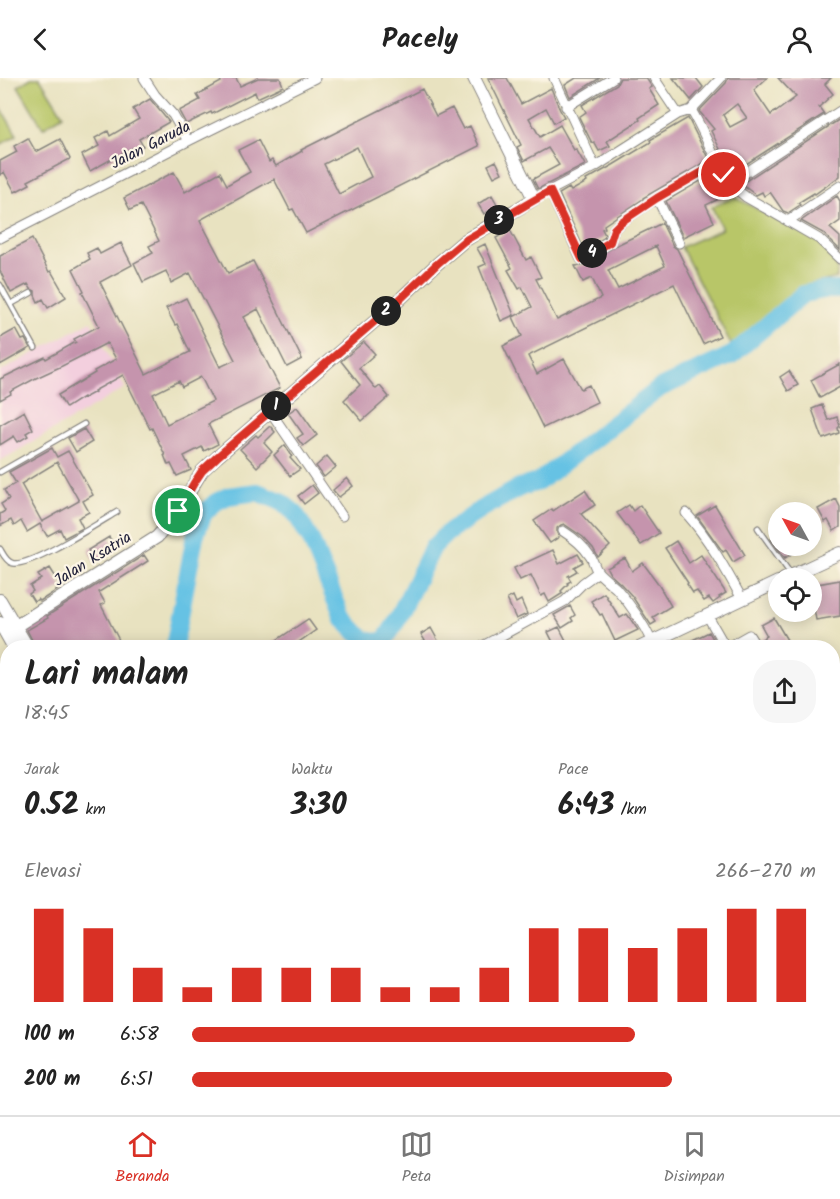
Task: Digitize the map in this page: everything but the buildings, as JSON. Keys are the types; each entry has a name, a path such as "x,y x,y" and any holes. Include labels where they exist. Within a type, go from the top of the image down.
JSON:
{"street":[{"path":"144,78 173,115 188,141"},
{"name":"Jalan Garuda","path":"0,238 315,78"},
{"path":"554,78 595,167"},
{"path":"566,107 613,78"},
{"path":"654,78 678,114"},
{"path":"476,79 534,199 595,167 678,114 691,110 721,78"},
{"path":"691,110 724,175 737,191 819,239 840,259"},
{"path":"730,183 840,111"},
{"path":"550,191 582,259 610,242 614,229 621,222 718,163"},
{"path":"788,221 840,186"},
{"path":"657,198 679,243"},
{"name":"Jalan Ksatria","path":"16,626 157,537 173,519 202,471 395,304 464,241 534,199"},
{"path":"270,411 342,516"},
{"path":"686,513 702,531 742,599"},
{"path":"563,531 577,540 592,558 598,572 618,591 644,626 651,640"},
{"path":"808,568 840,553"},
{"path":"494,640 566,601 583,583 598,572"},
{"path":"656,640 768,587"},
{"path":"0,600 24,640"},
{"path":"707,615 721,640"},
{"path":"0,623 10,640"},
{"path":"741,640 750,635 753,640"}],"lane":[{"path":"0,285 35,348"},
{"path":"11,304 31,293"},
{"path":"0,472 84,424"},
{"path":"0,549 10,562 15,564 36,558 117,512"},
{"path":"758,528 782,568"}],"shaded area":[{"path":"91,321 125,388 0,461 0,372"}],"green space":[{"path":"31,78 40,78 63,115 43,128 18,86"},
{"path":"0,107 17,135 0,145"},
{"path":"734,197 819,241 837,261 837,278 805,286 774,314 732,346 681,247 722,229 712,207"}],"waterway":[{"path":"385,640 394,626 433,547 446,534 483,508 521,487 538,482 660,388 732,355 803,294 840,290"},
{"path":"176,640 195,536 204,513 216,502 228,496 257,492 280,501 295,513 311,540 342,617 366,640"}],"route":[{"path":"178,511 202,471 395,304 464,241 550,191 582,259 610,242 614,229 621,222 657,198 718,163 724,175"}]}
